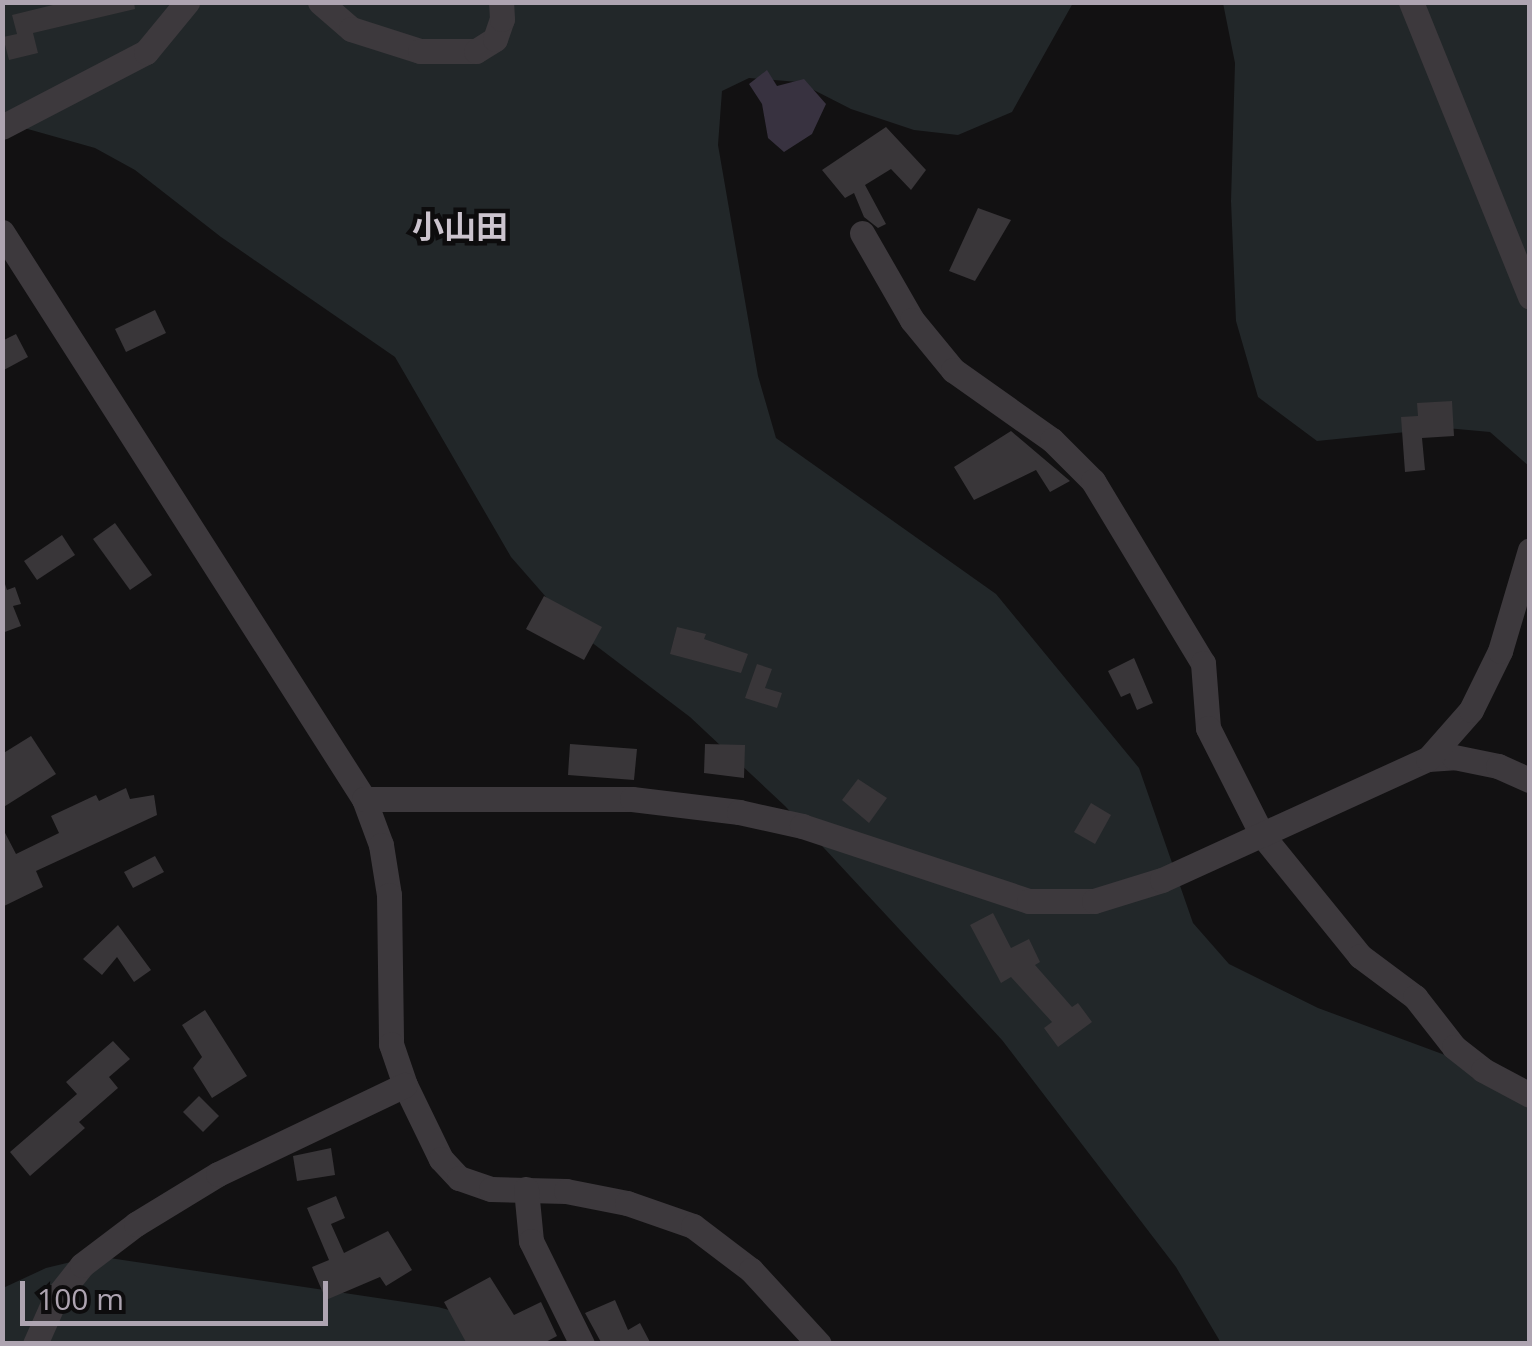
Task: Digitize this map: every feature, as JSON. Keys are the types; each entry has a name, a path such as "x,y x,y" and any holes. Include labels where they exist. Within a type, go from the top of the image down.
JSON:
{"street":[{"path":"2,127 146,52 186,2"},
{"path":"320,2 351,29 382,41 420,51 476,51 495,39 502,19 502,2"},
{"path":"1410,2 1530,297"},
{"path":"2,232 364,799 381,845 390,895 388,1022 404,1085 441,1160 458,1178 491,1190 566,1191 627,1203 693,1226 750,1270 818,1344"},
{"path":"862,232 912,320 953,370 1052,440 1092,481 1203,663 1208,728 1262,835 1360,956 1414,997 1454,1047 1482,1070 1530,1095"},
{"path":"1428,759 1471,710 1493,666 1517,601 1530,550"},
{"path":"364,799 632,799 739,812 802,826 1029,901 1060,903 1094,901 1162,880 1428,759 1454,757 1498,766 1530,780"},
{"path":"34,1344 55,1299 82,1264 136,1224 218,1174 404,1085"},
{"path":"526,1190 532,1241 582,1344"}],"shaded area":[{"path":"2,3 1073,3 1012,112 958,135 914,130 851,109 798,82 749,78 722,91 718,145 758,376 776,438 996,594 1139,768 1193,923 1229,964 1318,1008 1529,1086 1529,1343 1221,1343 1176,1267 1002,1040 785,806 690,717 574,629 511,557 395,357 221,237 135,170 95,148 3,122"},
{"path":"1223,3 1529,3 1529,466 1490,432 1446,428 1317,441 1258,397 1236,321 1231,201 1235,63"},
{"path":"767,70 777,86 804,79 826,104 812,134 784,152 768,138 762,104 749,84"},
{"path":"96,1256 438,1307 493,1322 503,1344 3,1344 3,1288 46,1268"}],"building":[{"path":"65,2 134,2 135,9 33,33 38,53 9,60 3,37 17,34 12,15"},
{"path":"886,127 926,170 911,190 891,169 865,185 886,224 878,228 864,217 854,193 845,198 822,170"},
{"path":"978,208 1011,220 975,281 949,271"},
{"path":"155,310 166,333 126,352 115,329"},
{"path":"16,334 28,357 2,371 2,341"},
{"path":"1452,401 1454,436 1422,438 1425,470 1405,472 1401,417 1418,416 1417,403"},
{"path":"1011,431 1070,481 1050,492 1036,470 974,500 954,467"},
{"path":"115,523 152,575 130,590 93,539"},
{"path":"62,535 75,555 37,580 24,561"},
{"path":"4,581 7,590 15,587 21,604 13,606 21,626 2,633"},
{"path":"544,596 602,627 584,660 526,629"},
{"path":"677,627 706,634 704,639 748,654 741,673 670,654"},
{"path":"1134,658 1153,703 1137,710 1130,693 1121,697 1108,671"},
{"path":"757,664 772,669 765,688 782,693 777,708 745,698"},
{"path":"31,736 56,774 2,808 2,754"},
{"path":"570,744 637,749 634,780 568,775"},
{"path":"705,744 745,745 744,778 704,773"},
{"path":"858,779 887,798 869,823 842,800"},
{"path":"126,788 130,799 154,795 157,815 36,871 43,887 2,907 2,827 16,854 59,833 51,816 96,795 99,801"},
{"path":"1091,803 1111,815 1095,844 1074,832"},
{"path":"155,856 164,872 133,888 124,872"},
{"path":"993,913 1011,948 1029,939 1040,962 1035,965 1072,1007 1078,1003 1092,1022 1058,1047 1044,1028 1052,1022 1011,977 1001,983 970,925"},
{"path":"118,925 151,970 134,982 117,957 102,975 83,959"},
{"path":"205,1010 247,1076 212,1098 193,1068 202,1057 182,1025"},
{"path":"113,1041 130,1059 109,1077 118,1088 79,1122 85,1128 30,1176 10,1152 77,1094 66,1082"},
{"path":"199,1096 219,1116 203,1132 183,1112"},
{"path":"331,1148 335,1175 297,1181 293,1156"},
{"path":"336,1196 345,1218 331,1224 344,1253 388,1231 412,1270 386,1286 380,1277 326,1300 312,1267 329,1260 307,1208"},
{"path":"490,1277 514,1315 541,1302 557,1336 542,1344 467,1344 444,1302"},
{"path":"615,1300 628,1330 640,1323 651,1344 602,1344 585,1313"}],"district":[{"name":"小山田","path":"460,226"}]}
